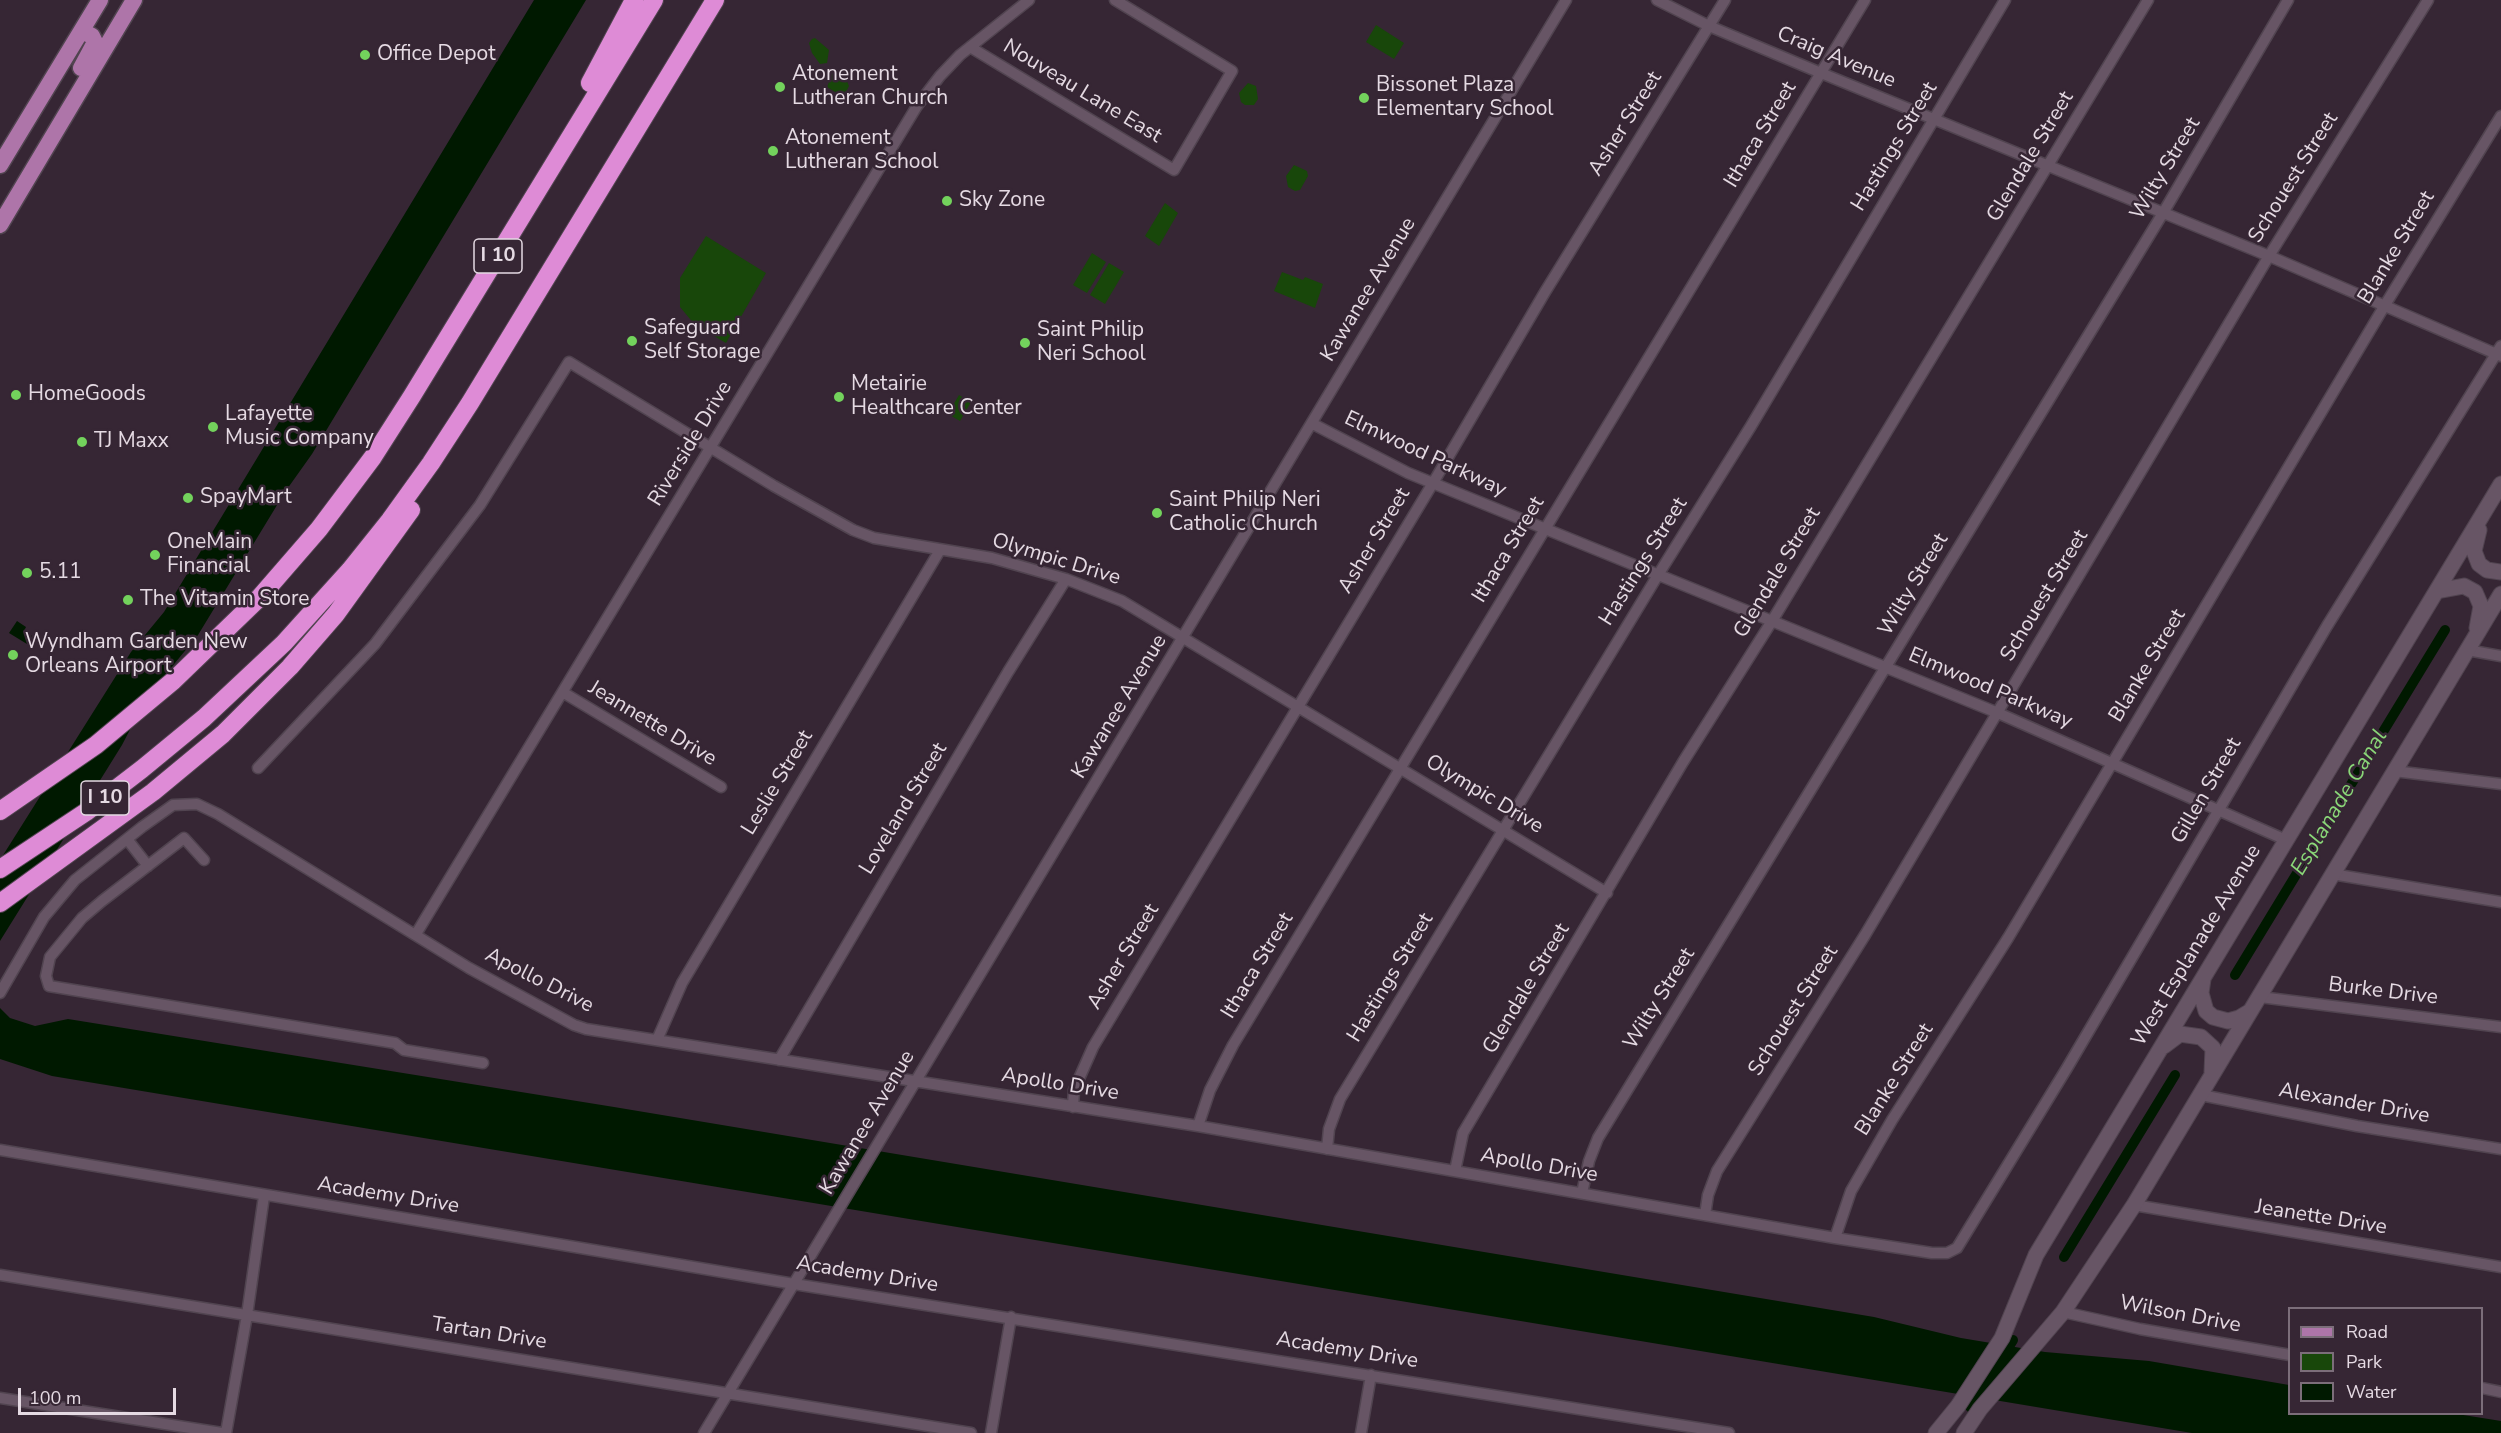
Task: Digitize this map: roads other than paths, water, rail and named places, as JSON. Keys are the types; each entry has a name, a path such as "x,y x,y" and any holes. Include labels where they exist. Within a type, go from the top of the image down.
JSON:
{"highway":[{"path":"503,247 634,0"},
{"name":"I 10","path":"0,811 96,745 173,681 260,597 336,508 401,414 654,0"},
{"name":"I 10","path":"0,869 86,812 204,718 284,643 350,570 397,510 470,403 715,0"},
{"path":"0,903 153,792 223,734 290,667 336,614 400,528 429,482 470,403"}],"main road":[{"path":"0,165 100,0"},
{"path":"0,225 134,0"},
{"path":"45,150 54,113 95,42 92,36 82,31"},
{"name":"West Esplanade Avenue","path":"1936,1433 1958,1406 2002,1338 2036,1255 2501,484"},
{"path":"2484,513 2474,551 2479,564 2487,570 2501,572"},
{"path":"2437,591 2464,586 2475,592 2481,606 2471,644"},
{"path":"1964,1433 1980,1409 2063,1312 2134,1205 2501,594"},
{"path":"2204,973 2201,993 2206,1011 2213,1017 2228,1021 2251,1011"},
{"path":"2157,1052 2180,1034 2201,1037 2212,1048 2212,1076"}],"street":[{"name":"Riverside Drive","path":"416,934 564,693 917,106 940,75 970,47 1029,0"},
{"name":"Nouveau Lane East","path":"970,47 1174,170 1232,71 1115,0"},
{"name":"Kawanee Avenue","path":"704,1433 836,1211 879,1144 1185,637 1566,0"},
{"name":"Craig Avenue","path":"1657,0 1709,26 1821,74 2499,352"},
{"name":"Asher Street","path":"1073,1107 1074,1090 1093,1047 1433,483 1545,292 1725,0"},
{"name":"Ithaca Street","path":"1198,1126 1209,1090 1233,1045 1865,0"},
{"name":"Hastings Street","path":"1327,1149 1329,1129 1340,1099 1751,426 2005,0"},
{"name":"Glendale Street","path":"1455,1171 1463,1133 1683,762 1772,621 2148,0"},
{"name":"Wilty Street","path":"1582,1193 1589,1161 1598,1138 2163,213 2288,0"},
{"name":"Schouest Street","path":"1705,1215 1708,1195 1717,1171 1865,935 2269,256 2428,0"},
{"name":"Blanke Street","path":"1835,1238 1840,1217 1851,1191 1892,1120 2008,938 2385,305 2501,116"},
{"name":"Gillen Street","path":"1947,1253 1957,1248 2067,1068 2333,615 2499,352"},
{"name":"Olympic Drive","path":"258,768 375,644 480,505 569,362 774,486 853,530 874,538 992,558 1066,579 1122,601 1607,893"},
{"name":"Elmwood Parkway","path":"1313,424 1408,473 1998,713 2286,840"},
{"name":"Leslie Street","path":"657,1040 682,983 940,550"},
{"name":"Loveland Street","path":"778,1060 1008,672 1066,579"},
{"path":"2471,644 2501,656"},
{"name":"Jeannette Drive","path":"564,693 721,787"},
{"path":"2394,771 2501,784"},
{"name":"Apollo Drive","path":"0,993 44,917 75,880 173,806 196,804 218,814 469,968 574,1025 778,1060 1198,1126 1835,1238 1932,1253 1947,1253"},
{"path":"204,860 184,838 102,901 75,926 50,957 46,976 49,986 395,1043 404,1050 483,1063"},
{"path":"127,839 148,866"},
{"path":"2332,874 2501,902"},
{"name":"Burke Drive","path":"2260,997 2501,1027"},
{"name":"Alexander Drive","path":"2200,1095 2357,1126 2501,1149"},
{"name":"Academy Drive","path":"0,1150 794,1284 1729,1433"},
{"path":"0,1398 224,1433 247,1315 264,1196"},
{"name":"Jeanette Drive","path":"2134,1205 2501,1267"},
{"name":"Tartan Drive","path":"0,1275 971,1433"},
{"name":"Wilson Drive","path":"2063,1312 2139,1329 2288,1355"},
{"path":"991,1433 1011,1317"},
{"path":"1362,1433 1371,1375"},
{"path":"2483,1388 2501,1392"}],"water":[{"path":"534,0 586,0 312,454 285,492 198,635 147,697 122,745 0,941 0,860 131,652 164,612"},
{"path":"17,621 26,627 24,631 32,636 27,644 9,633"},
{"path":"0,1008 10,1018 35,1026 68,1019 614,1107 1874,1317 1961,1338 2045,1352 2149,1361 2288,1385 2288,1415 2463,1415 2501,1421 2501,1433 2192,1433 52,1076 0,1059"}],"waterway":[{"name":"Esplanade Canal","path":"2235,975 2445,630"},
{"name":"Esplanade Canal","path":"2064,1257 2175,1075"},
{"name":"Esplanade Canal","path":"2003,1356 2013,1340"},
{"name":"Esplanade Canal","path":"1970,1407 1983,1387"}],"place":[{"name":"Office Depot","path":"365,55"},
{"name":"Atonement Lutheran Church","path":"780,87"},
{"name":"Bissonet Plaza Elementary School","path":"1364,98"},
{"name":"Atonement Lutheran School","path":"773,151"},
{"name":"Sky Zone","path":"947,201"},
{"name":"Safeguard Self Storage","path":"632,341"},
{"name":"Saint Philip Neri School","path":"1025,343"},
{"name":"HomeGoods","path":"16,395"},
{"name":"Metairie Healthcare Center","path":"839,397"},
{"name":"Lafayette Music Company","path":"213,427"},
{"name":"TJ Maxx","path":"82,442"},
{"name":"SpayMart","path":"188,498"},
{"name":"Saint Philip Neri Catholic Church","path":"1157,513"},
{"name":"OneMain Financial","path":"155,555"},
{"name":"5.11","path":"27,573"},
{"name":"The Vitamin Store","path":"128,600"},
{"name":"Wyndham Garden New Orleans Airport","path":"13,655"}]}
